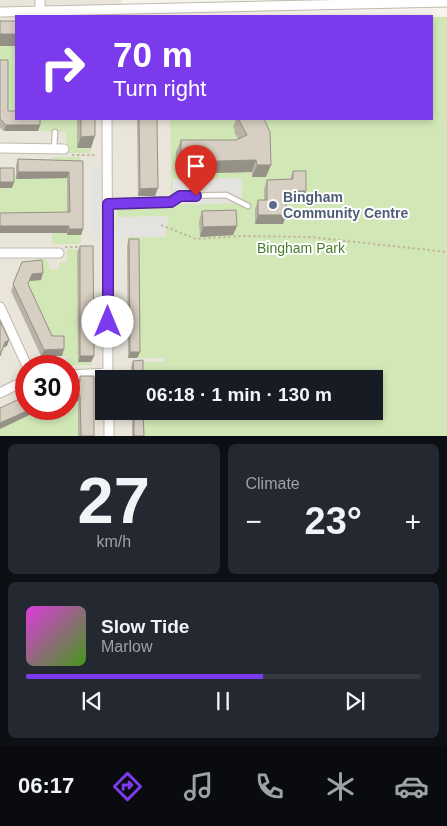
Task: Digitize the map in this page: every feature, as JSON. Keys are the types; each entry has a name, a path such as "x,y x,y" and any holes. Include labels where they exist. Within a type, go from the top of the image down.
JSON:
{"street":[{"path":"40,0 40,12"},
{"path":"0,12 107,13 447,2"},
{"path":"107,120 108,370"},
{"path":"0,148 59,149"},
{"path":"0,253 59,253"},
{"path":"0,307 22,355"},
{"path":"80,375 95,375"},
{"path":"0,393 15,386"},
{"path":"109,420 109,436"}],"lane":[{"path":"54,132 59,149"},
{"path":"108,204 171,202 180,196 226,196 248,206"}],"path":[{"path":"59,149 64,155 107,155"},
{"path":"162,225 196,239 240,236 310,237 447,252"},
{"path":"59,253 59,247 88,247"}],"shaded area":[{"path":"0,0 121,0 121,15 15,15 15,120 170,120 171,206 168,370 95,370 95,420 168,420 168,436 0,436"},
{"path":"91,166 105,166 105,235 91,235"},
{"path":"242,178 242,203 172,205 172,179"},
{"path":"168,216 166,237 115,237 117,217"}],"green space":[{"name":"Bingham Park","path":"433,17 447,17 447,436 141,436 141,420 383,420 383,370 140,370 140,362 164,362 164,358 137,358 127,237 115,237 117,207 171,206 170,120 433,120"},
{"path":"0,46 15,46 15,118 9,118 0,66"},
{"path":"38,120 77,120 77,148 91,148 91,153 66,153 66,132 38,131"},
{"path":"52,157 80,157 80,167 67,167 67,235 81,235 81,244 52,244 52,219 0,219 0,188 12,188 12,175 16,175 16,179 52,178"},
{"path":"67,249 91,249 77,253 78,355 62,355 61,342 50,342 25,290 35,267 35,259 45,259 49,262 49,269 59,269 59,262 67,262"},
{"path":"80,362 92,362 92,365 80,365"},
{"path":"0,414 9,424 18,420 78,420 78,436 0,436"}],"building":[{"path":"0,21 15,21 15,34 0,34"},
{"path":"0,60 8,60 8,111 15,111 15,120 40,120 40,125 6,125 0,119"},
{"path":"81,120 95,120 95,136 81,137"},
{"path":"139,120 157,120 158,188 140,189"},
{"path":"239,120 264,120 270,132 271,165 257,165 256,160 181,162 181,140 236,140 247,135"},
{"path":"18,159 83,161 83,229 69,229 69,226 0,226 0,213 70,212 69,172 18,172"},
{"path":"0,168 14,168 14,182 0,182"},
{"path":"293,171 306,171 306,191 286,191 286,215 258,215 258,200 267,200 267,180 293,179"},
{"path":"236,210 237,226 203,227 202,211"},
{"path":"129,239 139,239 140,352 130,352"},
{"path":"80,246 93,246 94,356 80,355"},
{"path":"42,260 43,273 32,274 28,284 52,336 64,336 64,349 44,350 13,284 22,262"},
{"path":"0,321 9,340 5,342 0,356"},
{"path":"143,360 143,370 134,370 133,361"},
{"path":"80,376 94,376 94,436 81,436"},
{"path":"15,401 15,416 0,423 0,408"},
{"path":"134,420 143,420 144,436 134,436"}],"place":[{"name":"Bingham Community Centre","path":"273,205"}],"route":[{"path":"108,322 108,204 171,202 180,196 196,196"}]}
